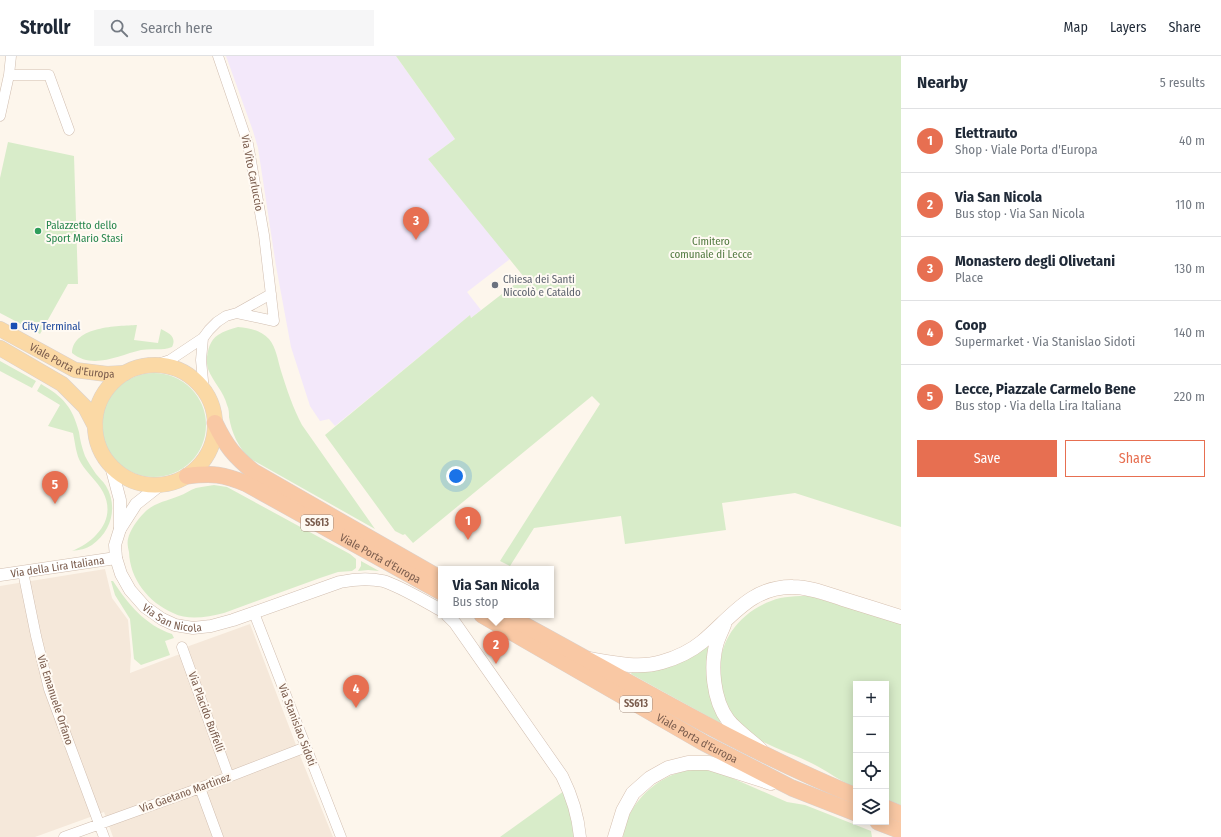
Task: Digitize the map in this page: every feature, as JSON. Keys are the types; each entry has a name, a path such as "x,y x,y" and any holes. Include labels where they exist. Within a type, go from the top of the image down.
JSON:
{"highway":[{"name":"Viale Porta d'Europa","path":"215,423 224,442 238,459 254,472 438,577"},
{"name":"Viale Porta d'Europa","path":"187,476 208,474 228,476 247,484 438,590"},
{"name":"Viale Porta d'Europa","path":"487,618 704,743 792,788 853,812"},
{"name":"Viale Porta d'Europa","path":"512,618 712,728 770,758 853,795"},
{"path":"889,809 901,814"},
{"path":"886,825 901,831"}],"main road":[{"name":"Viale Porta d'Europa","path":"0,329 75,370 107,374 125,373"},
{"name":"Viale Porta d'Europa","path":"0,348 62,384 84,407 94,426 98,445 103,456 111,466 127,478 144,484 160,485 172,483 187,476 201,463 212,445 215,423 211,403 204,391 192,378 175,369 155,365 139,367 125,373 107,388 97,408 94,426"},
{"path":"588,659 638,665 661,662 701,643 750,599 770,590 793,587 831,595 901,617"},
{"path":"725,622 716,643 714,684 718,701 728,720 770,758"},
{"path":"615,837 623,811 633,793 650,778 668,768 688,763 709,762 779,786 792,788"}],"street":[{"path":"0,116 9,75 11,56"},
{"name":"Via Vito Carluccio","path":"218,56 248,144 264,235 274,321 237,313"},
{"path":"9,75 49,75 69,130"},
{"path":"155,365 170,360 203,338 217,322 226,316 237,313 271,294"},
{"path":"203,338 201,360 204,391"},
{"name":"Via San Nicola","path":"111,466 120,500 120,528 116,545 116,558 121,574 130,590 145,607 162,619 176,625 192,628 211,626 254,613 340,582 358,580 385,582 438,608"},
{"name":"Via San Nicola","path":"120,528 136,504 160,485"},
{"name":"Via della Lira Italiana","path":"0,576 116,558"},
{"name":"Via Emanuele Orfano","path":"23,572 49,689 104,837"},
{"name":"Via Stanislao Sidoti","path":"254,613 341,837"},
{"path":"450,618 562,776 574,804 580,837"},
{"name":"Via Placido Buffelli","path":"182,647 229,777"},
{"name":"Via Gaetano Martinez","path":"64,837 200,788 306,747"},
{"path":"200,788 218,837"}],"shaded area":[{"path":"226,56 396,56 455,139 428,159 510,259 467,292 481,310 471,318 469,316 335,426 329,419 320,421 310,406 291,347 276,266 258,148"},
{"path":"105,569 112,598 128,620 131,655 130,673 180,654 189,646 250,624 333,837 113,837 104,812 35,837 0,837 0,586"}],"green space":[{"name":"Cimitero comunale di Lecce","path":"396,56 901,56 901,527 795,493 722,503 726,530 625,544 621,516 534,528 510,566 500,561 600,404 592,396 413,543 405,534 403,535 395,531 325,435 470,315 471,318 524,277 428,159 455,139"},
{"name":"Palazzetto dello Sport Mario Stasi","path":"8,142 74,156 78,284 68,284 40,334 0,313 0,178"},
{"path":"137,325 134,340 158,343 161,329 173,338 174,341 172,347 164,349 141,350 115,358 97,361 80,358 72,353 74,344 80,337 88,333 108,327"},
{"path":"238,327 251,329 269,339 275,350 290,399 302,425 375,529 249,458 242,449 232,429 226,400 210,374 207,365 208,350 212,341 223,332"},
{"path":"0,361 36,381 32,388 0,371"},
{"path":"154,373 174,377 191,388 202,405 206,425 202,445 191,462 174,473 154,477 134,473 117,462 106,445 102,425 106,405 117,388 134,377"},
{"path":"41,384 61,398 70,409 79,432 85,456 96,474 106,486 112,502 111,518 104,533 92,545 82,549 72,551 89,541 102,528 106,520 107,502 101,488 79,460 73,433 48,426 60,405 37,391"},
{"path":"214,485 227,487 350,554 356,559 356,568 352,571 338,572 320,578 224,613 205,617 185,617 164,608 148,596 137,580 130,562 128,539 130,532 139,519 152,507 196,488"},
{"path":"361,561 379,571 358,571 361,566"},
{"path":"111,581 113,581 131,606 138,613 162,630 172,634 174,638 165,641 170,655 141,665 134,659 130,619 115,595"},
{"path":"795,596 810,596 901,624 901,805 889,800 889,681 853,681 853,786 807,761 763,742 753,736 735,721 727,708 721,684 720,670 721,657 730,634 747,614 771,601"},
{"path":"712,642 707,681 710,694 721,721 720,723 631,674 632,672 656,670 675,665 702,650"},
{"path":"702,769 723,774 787,802 805,805 871,831 872,837 623,837 629,815 642,796 660,781 683,771"},
{"path":"564,791 571,815 574,837 500,837"}],"place":[{"name":"Palazzetto dello Sport Mario Stasi","path":"38,231"},
{"name":"Monastero degli Olivetani","path":"416,240"},
{"name":"Chiesa dei Santi Niccolò e Cataldo","path":"495,285"},
{"name":"City Terminal","path":"14,326"},
{"name":"Lecce, Piazzale Carmelo Bene","path":"55,504"},
{"name":"Elettrauto","path":"468,540"},
{"name":"Via San Nicola","path":"496,664"},
{"name":"Coop","path":"356,708"}]}
